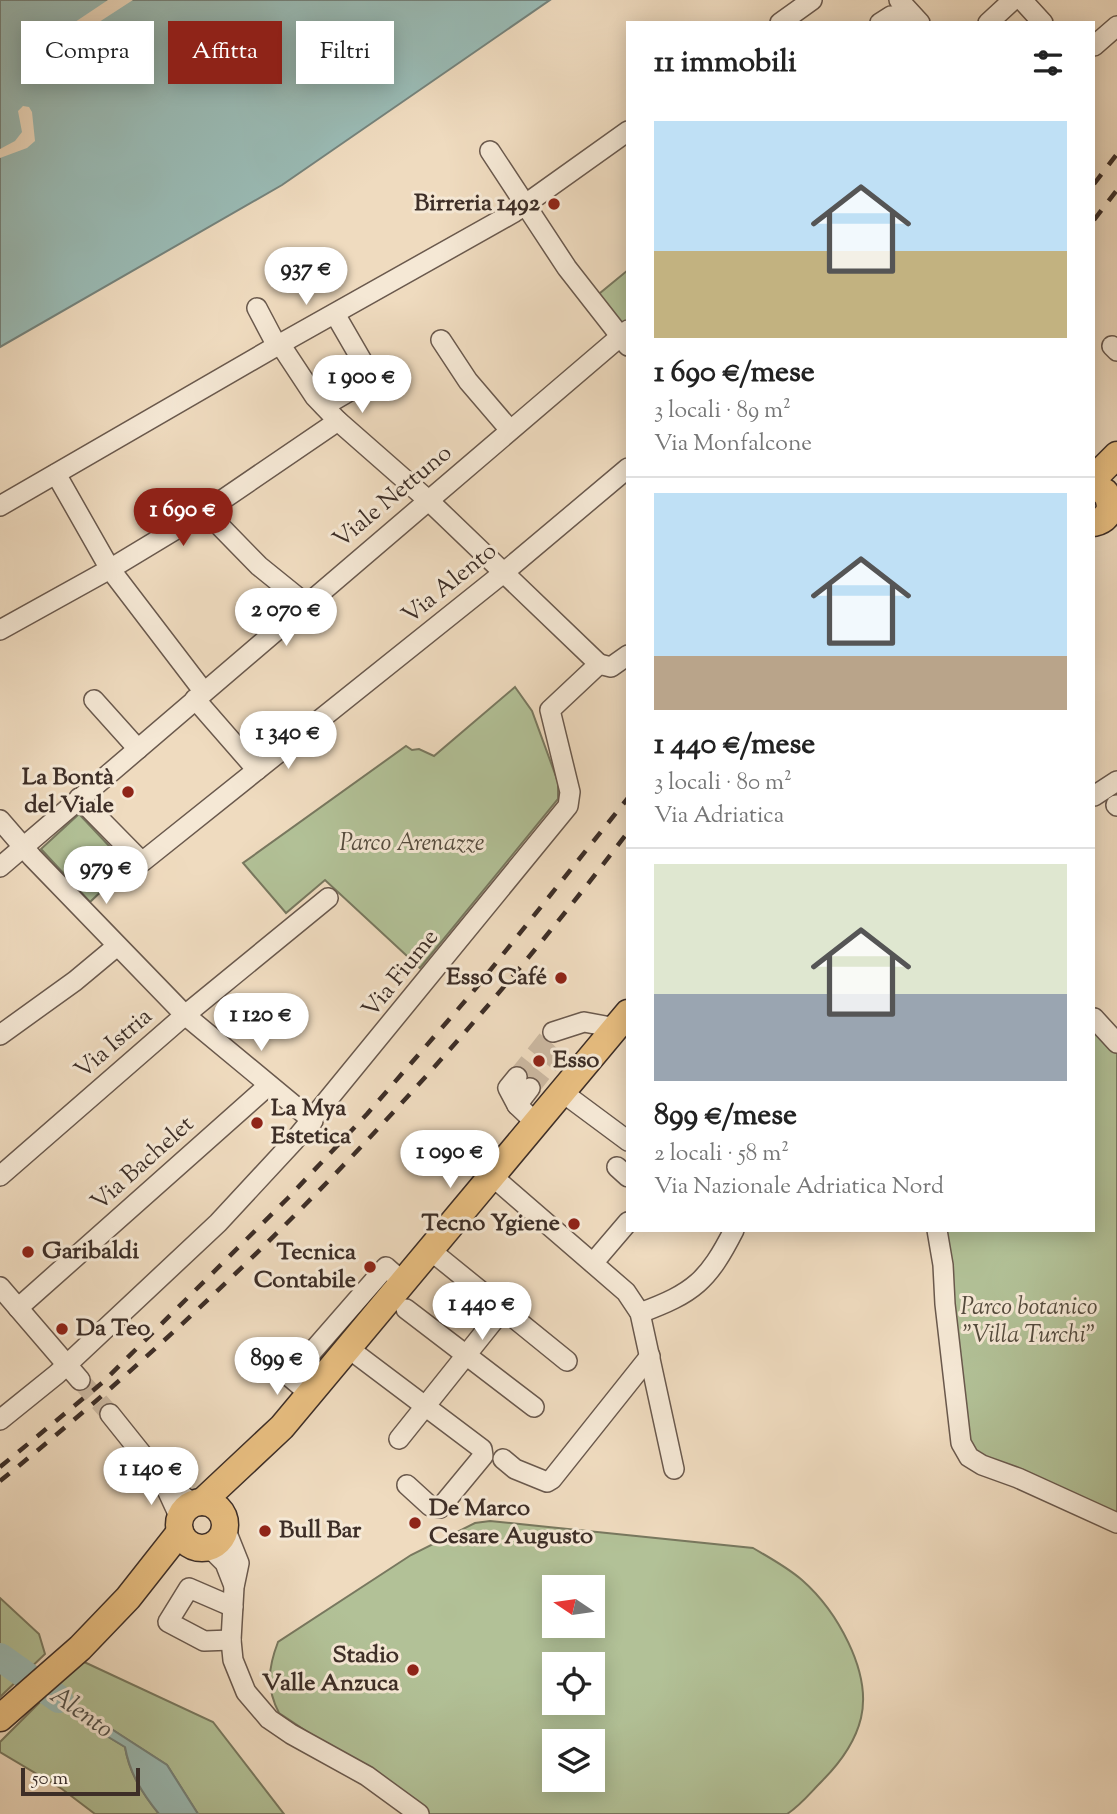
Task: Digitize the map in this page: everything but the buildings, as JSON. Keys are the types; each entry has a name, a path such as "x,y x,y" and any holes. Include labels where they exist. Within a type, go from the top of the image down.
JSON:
{"main road":[{"path":"1104,498 1117,455"},
{"path":"1104,498 1117,463"},
{"path":"0,1718 80,1648 201,1525 622,1020"}],"street":[{"path":"783,21 812,0"},
{"path":"899,0 918,21"},
{"path":"990,21 1013,0"},
{"path":"1022,0 1041,21"},
{"path":"1095,45 1117,26"},
{"path":"0,506 525,206 626,132"},
{"path":"490,151 567,268 625,338"},
{"path":"257,307 278,345 338,421 428,500 502,574 599,664"},
{"path":"324,406 372,378 335,314"},
{"name":"Viale Nettuno","path":"0,867 510,430 625,338"},
{"path":"441,340 468,381 510,430"},
{"path":"0,630 110,569 206,511 338,421"},
{"name":"Via Alento","path":"79,798 142,862 502,574 626,470"},
{"path":"55,474 110,569 199,696 257,770"},
{"path":"215,521 260,566 306,604"},
{"name":"Via Fiume","path":"0,1420 66,1364 218,1223 313,1121 568,806 570,792 550,710 599,664 611,667 626,656"},
{"path":"94,700 138,749"},
{"path":"1095,795 1117,781"},
{"path":"0,820 185,1015 313,1121"},
{"name":"Via Istria","path":"0,1176 185,1015 328,898"},
{"path":"0,1035 75,981 117,946"},
{"path":"1095,1019 1117,1043"},
{"path":"560,1037 584,1022 622,1020"},
{"path":"524,1083 508,1088 517,1105 536,1123"},
{"name":"Via Bachelet","path":"18,1308 269,1085"},
{"path":"562,1092 626,1140"},
{"path":"492,1176 626,1292 640,1313 674,1469"},
{"path":"593,1263 626,1224"},
{"path":"640,1313 670,1302 697,1286 720,1258 733,1232"},
{"path":"937,1232 961,1443 969,1457 1117,1523"},
{"path":"430,1250 567,1361"},
{"path":"310,1394 290,1377 386,1267 403,1282"},
{"path":"0,1287 80,1380"},
{"path":"406,1309 534,1407"},
{"path":"399,1439 503,1309"},
{"path":"348,1348 482,1449 482,1456 440,1508 430,1506 407,1485"},
{"path":"503,1459 526,1475 547,1482 552,1479 650,1356"},
{"path":"110,1414 201,1525 239,1563 231,1640 233,1660 254,1703 269,1719 291,1734 375,1782 419,1814"},
{"path":"231,1640 204,1641 168,1622 189,1588 234,1597"}],"green space":[{"path":"626,272 626,328 620,333 594,298"},
{"name":"Parco Arenazze","path":"515,687 532,711 558,782 558,799 420,968 325,880 286,913 243,863 406,746 434,756"},
{"path":"79,814 128,866 90,902 41,849"},
{"name":"Parco botanico \"Villa Turchi\"","path":"1095,1027 1117,1051 1117,1529 969,1457 932,1232 1095,1232"},
{"name":"Stadio Valle Anzuca","path":"490,1521 753,1548 802,1580 839,1624 856,1662 861,1681 863,1700 855,1736 835,1767 787,1814 419,1814 383,1782 279,1713 270,1686 272,1661 278,1642 411,1555 475,1523"},
{"path":"0,1598 39,1634 45,1654 0,1697"},
{"path":"82,1661 213,1722 284,1814 198,1814 167,1765 51,1690"},
{"path":"44,1698 125,1747 138,1783 159,1814 95,1814 62,1789 0,1752 0,1742"}],"water":[{"path":"0,0 550,0 282,185 0,347"},
{"path":"51,1690 167,1765 198,1814 159,1814 138,1783 125,1747 44,1698"}],"pier":[{"path":"108,0 133,0 101,21 76,21"},
{"path":"23,106 29,107 32,112 35,141 27,148 0,158 0,149 15,141 22,132 18,111"}],"waterway":[{"name":"Alento","path":"0,1657 59,1699"}],"tunnel":[{"path":"517,1077 553,1032"},
{"path":"530,1088 566,1043"},
{"path":"80,1380 110,1414"}],"railway":[{"path":"1095,183 1117,154"},
{"path":"1095,219 1117,190"},
{"path":"0,1467 102,1383 288,1198 367,1114 472,993 626,800"},
{"path":"0,1481 87,1409 171,1334 334,1176 486,1008 626,835"}],"place":[{"name":"Birreria 1492","path":"554,204"},
{"name":"La Bontà del Viale","path":"128,792"},
{"name":"Esso Café","path":"561,978"},
{"name":"Esso","path":"539,1061"},
{"name":"La Mya Estetica","path":"257,1123"},
{"name":"Tecno Ygiene","path":"574,1224"},
{"name":"Garibaldi","path":"28,1252"},
{"name":"Tecnica Contabile","path":"370,1267"},
{"name":"Da Teo","path":"62,1329"},
{"name":"De Marco Cesare Augusto","path":"415,1523"},
{"name":"Bull Bar","path":"265,1531"},
{"name":"Stadio Valle Anzuca","path":"413,1670"}]}
